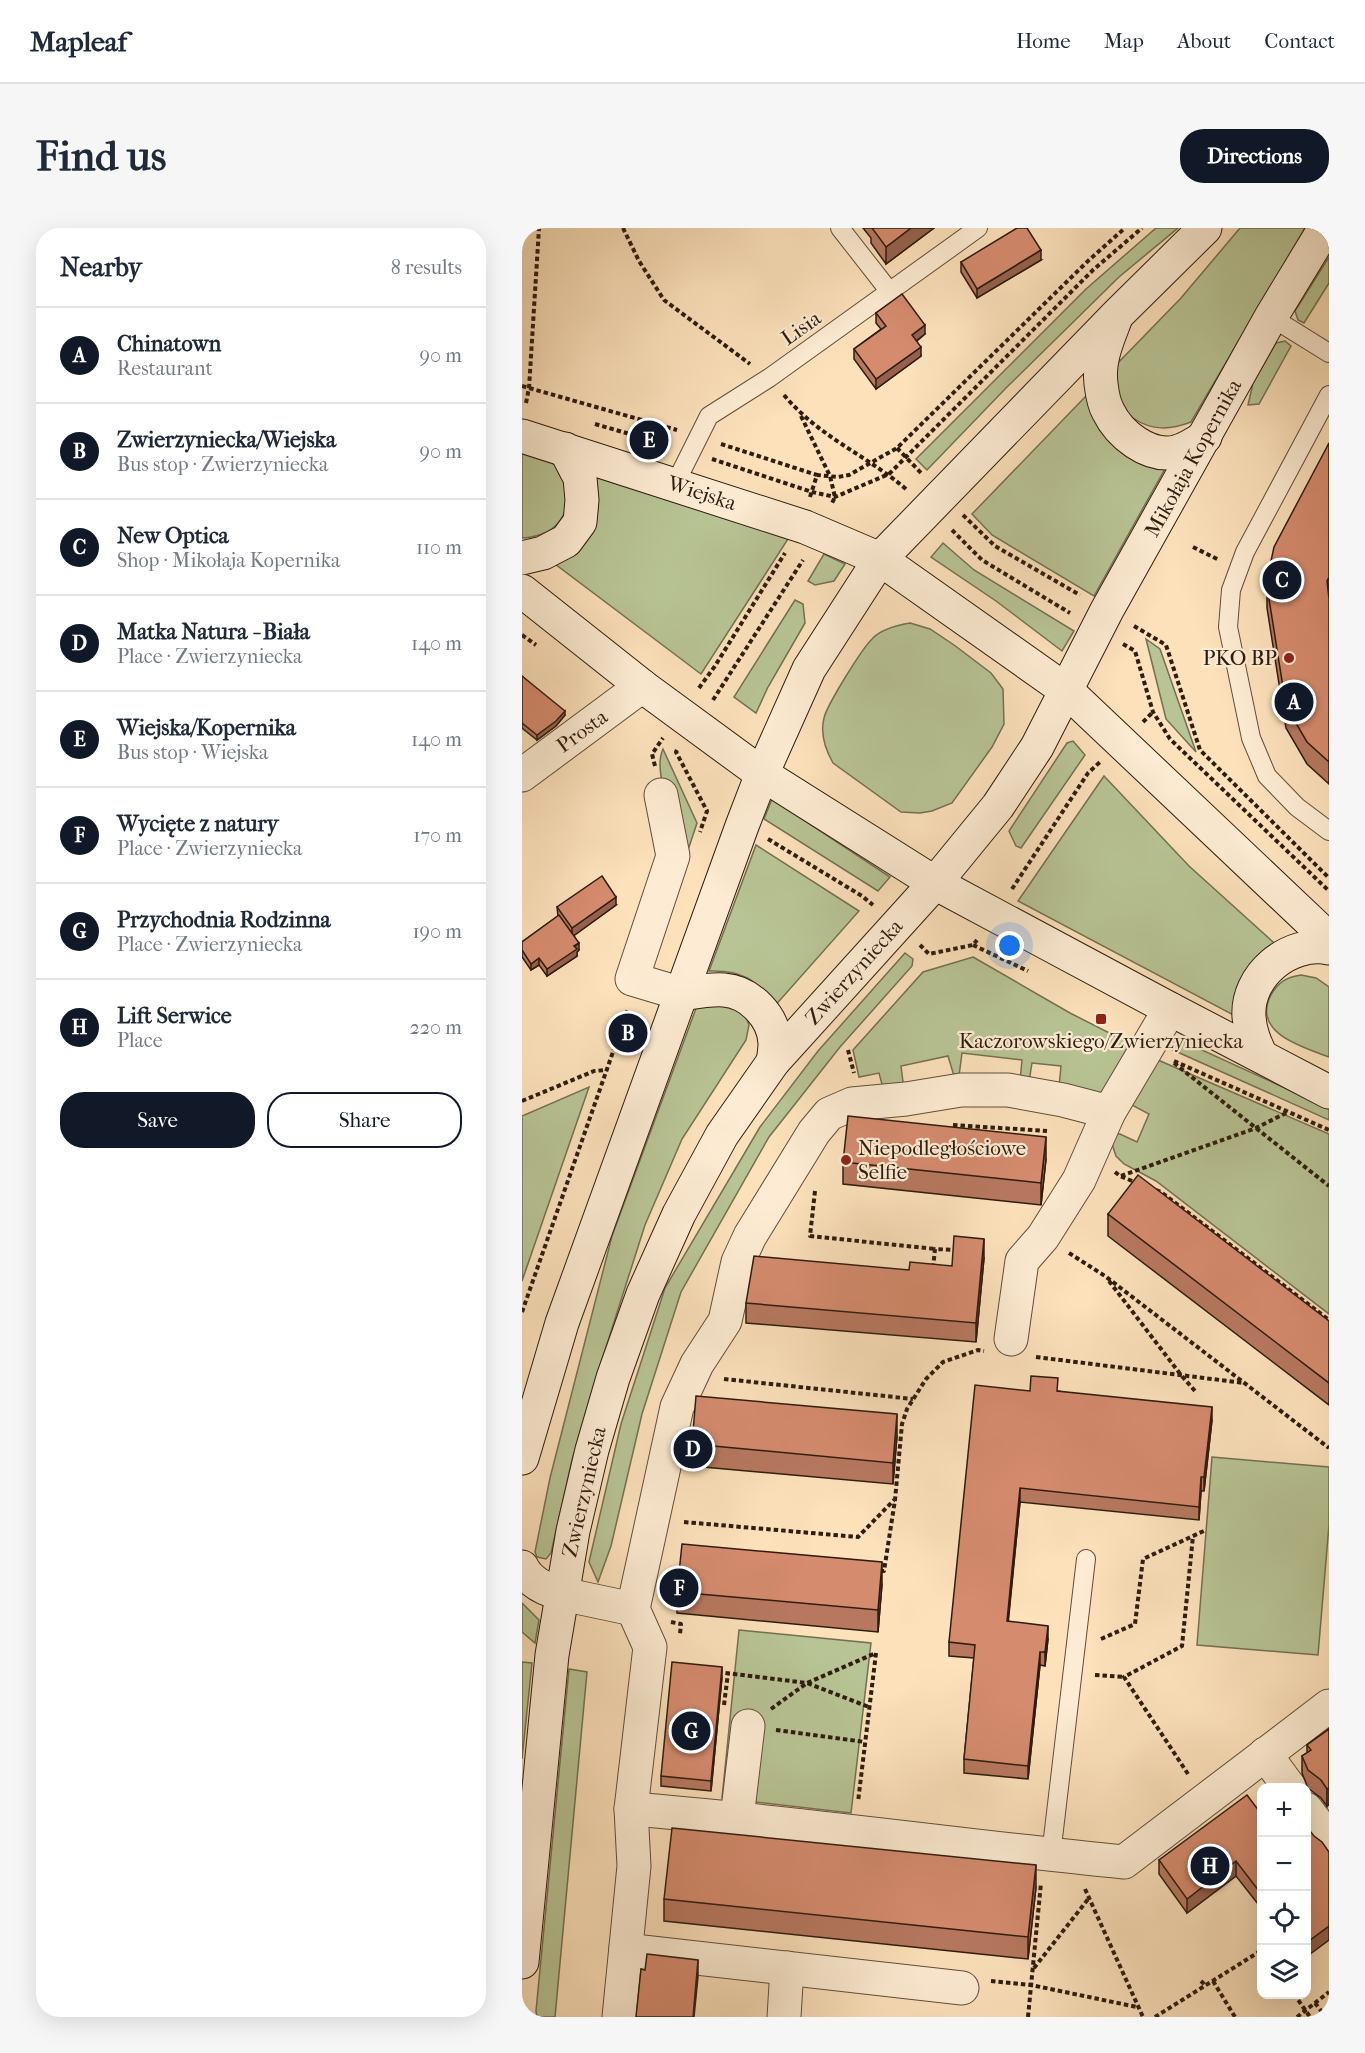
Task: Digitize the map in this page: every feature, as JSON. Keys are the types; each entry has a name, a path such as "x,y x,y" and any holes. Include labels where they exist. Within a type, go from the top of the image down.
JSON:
{"main road":[{"path":"522,1458 562,1323 742,826 762,774 809,669 880,559 1117,315 1205,228"},
{"name":"Mikołaja Kopernika","path":"1066,691 1270,317 1325,228"},
{"path":"1117,315 1103,350 1101,382 1107,410 1121,430 1136,443 1155,450 1174,452 1191,446 1205,437"},
{"name":"Wiejska","path":"522,436 809,529 880,559 1066,691 1329,939"},
{"path":"522,558 543,553 566,541 580,522 582,500 580,478 565,449"},
{"path":"522,591 642,686 762,774 935,883 1329,1092"},
{"name":"Prosta","path":"522,775 642,686"},
{"name":"Zwierzyniecka","path":"522,1962 552,1655 573,1531 592,1450 613,1378 643,1294 679,1214 722,1135 773,1062 935,883 998,807 1036,747 1066,691"},
{"path":"661,795 673,856 632,978 682,994"},
{"path":"1261,1056 1252,1037 1249,1015 1253,993 1263,973 1280,958 1300,949 1322,946 1329,948"},
{"name":"Zwierzyniecka","path":"682,994 726,990 744,996 760,1008 770,1024 775,1043 773,1062"},
{"path":"1011,1349 1022,1261 1043,1237 1079,1180 1109,1112 1170,1009"},
{"path":"619,2017 634,1866 632,1809 650,1647 633,1609 677,1407 697,1364 725,1321 738,1262 750,1236 814,1132 829,1114 862,1102 906,1099 961,1090 1008,1090 1063,1100 1109,1112"},
{"path":"522,1567 525,1574 544,1589 633,1609"},
{"path":"632,1809 855,1830 1046,1865 1125,1862 1329,1706"},
{"path":"737,1818 748,1726"},
{"path":"1265,1754 1286,1783"},
{"path":"1311,1816 1329,1839"},
{"path":"626,1948 962,1988"},
{"path":"784,2017 787,1968"}],"lane":[{"path":"840,228 890,292"},
{"name":"Lisia","path":"675,484 709,416 769,378 978,228"},
{"path":"1270,317 1329,353"},
{"path":"1329,395 1245,552 1231,590 1228,627 1251,738 1268,776 1297,807 1329,831"},
{"path":"1046,1865 1086,1559"}],"path":[{"path":"526,403 529,388 539,228"},
{"path":"623,228 639,261 664,300 769,378 800,415 830,476 835,497"},
{"path":"593,423 694,444 817,475 849,475 897,448 1088,261 1125,228"},
{"path":"661,795 652,754 724,685 809,529 835,497 889,474 1093,270 1142,228"},
{"path":"522,386 694,444 812,492 835,497"},
{"path":"800,415 869,463 889,474 930,508 982,560 1135,651 1153,712 1170,739 1329,891"},
{"path":"688,720 715,666 793,541 809,529 812,492 817,475"},
{"path":"707,811 759,834 862,896 929,954 973,945 995,916 1088,773 1153,712"},
{"path":"522,1312 630,1004"},
{"path":"1169,1058 1329,1186"},
{"path":"522,1101 594,1071 606,1070"},
{"path":"1120,1176 1256,1128 1288,1112"},
{"path":"946,1124 1052,1131"},
{"path":"1092,1152 1120,1176 1144,1186"},
{"path":"1153,1189 1170,1198 1329,1320"},
{"path":"815,1190 810,1236 965,1251"},
{"path":"1043,1237 1105,1276 1329,1448"},
{"path":"932,1279 935,1249"},
{"path":"1105,1276 1195,1391"},
{"path":"872,1570 884,1571 895,1500 902,1424 913,1399 926,1379 943,1362 978,1350 1011,1349 1181,1376 1244,1383"},
{"path":"717,1374 725,1380 913,1399"},
{"path":"681,1522 858,1537 895,1500"},
{"path":"1094,1643 1135,1624 1143,1559 1206,1530"},
{"path":"1084,1674 1124,1677 1182,1646 1193,1536"},
{"path":"667,1621 681,1624 680,1635"},
{"path":"748,1726 807,1683 876,1653 855,1830"},
{"path":"707,1671 807,1683 869,1707"},
{"path":"1124,1677 1189,1774 1180,1782"},
{"path":"748,1726 865,1742"},
{"path":"1028,2017 1046,1865"},
{"path":"1081,1882 1143,2017"},
{"path":"1032,1970 1089,1898"},
{"path":"1155,2017 1257,1953"},
{"path":"1201,1981 1206,1986"},
{"path":"1213,1981 1235,2017"},
{"path":"1031,1985 1137,2007"},
{"path":"1297,2017 1329,1992"},
{"path":"1297,1999 1310,2017"},
{"path":"1315,2003 1326,2017"}],"green space":[{"path":"1156,228 1178,228 1119,277 1006,388 927,470 916,459 1086,289"},
{"path":"1240,228 1305,228 1191,422 1176,427 1161,428 1140,422 1122,409 1118,401 1113,368 1181,298"},
{"path":"1329,257 1329,283 1304,323 1298,320 1295,311"},
{"path":"1285,341 1291,346 1259,404 1248,405 1253,383 1276,343"},
{"path":"1086,396 1171,458 1094,596 992,535 972,514"},
{"path":"522,453 558,465 565,478 568,497 563,516 558,523 543,534 522,538"},
{"path":"594,475 788,539 701,674 551,561"},
{"path":"943,543 974,570 1074,631 1062,651 996,601 931,557"},
{"path":"824,554 845,564 834,581 815,585 808,581"},
{"path":"795,600 803,604 805,623 768,687 756,713 734,697"},
{"path":"910,623 930,629 954,645 991,673 1003,689 1004,724 992,747 952,803 920,813 901,812 833,763 823,736 824,718 831,702 867,645 885,630"},
{"path":"1146,639 1160,649 1196,752 1166,719"},
{"path":"1073,741 1085,755 1021,848 1016,846 1009,831 1067,743"},
{"path":"663,749 697,823 688,850 663,786 660,760"},
{"path":"1104,776 1189,866 1282,950 1241,1019 1018,901"},
{"path":"772,799 890,877 878,891 764,819"},
{"path":"756,845 859,911 773,1008 761,990 748,978 731,972 709,971"},
{"path":"905,953 913,959 912,966 840,1047 769,1137 681,1292 642,1414 611,1546 598,1582 589,1562 621,1424 665,1288 760,1127 818,1051"},
{"path":"973,957 1070,1013 1139,1048 1101,1095 1059,1087 1061,1066 1032,1063 1029,1082 1020,1081 1022,1060 962,1053 959,1076 954,1076 948,1056 901,1066 904,1090 883,1088 879,1073 859,1077 853,1050 923,972"},
{"path":"1301,975 1316,978 1329,987 1329,1057 1294,1043 1274,1029 1268,1019 1267,1008 1274,990 1283,981"},
{"path":"708,998 744,1011 749,1025 746,1040 682,1139 645,1225 572,1460 551,1553 546,1559 537,1557 535,1552 550,1478 612,1236 698,1003"},
{"path":"1169,1035 1329,1108 1329,1120 1164,1046"},
{"path":"1151,1057 1329,1134 1329,1314 1156,1181 1124,1164 1116,1156 1112,1144 1114,1134 1120,1134 1137,1142 1149,1114 1130,1104"},
{"path":"589,1087 522,1281 522,1116"},
{"path":"1212,1457 1329,1467 1329,1525 1318,1655 1197,1645"},
{"path":"522,1603 539,1620 535,1643 522,1632"},
{"path":"739,1630 871,1643 851,1813 722,1798"},
{"path":"522,1662 532,1663 522,1759"},
{"path":"569,1669 587,1672 555,2017 537,2017 536,2011"}],"building":[{"path":"872,228 911,228 886,247"},
{"path":"1017,228 1027,228 1041,250 977,289 961,262"},
{"path":"902,294 925,325 912,335 921,347 876,379 854,349 886,326 876,313"},
{"path":"1329,443 1329,577 1327,581 1329,599 1329,762 1307,742 1286,706 1267,586 1274,547"},
{"path":"522,676 565,711 537,735 522,723"},
{"path":"602,876 616,897 572,928 557,907"},
{"path":"559,915 579,943 574,946 577,949 547,969 539,958 531,964 522,950 522,942"},
{"path":"848,1116 1046,1137 1041,1183 843,1162"},
{"path":"1138,1175 1329,1321 1329,1383 1108,1214"},
{"path":"954,1236 984,1239 976,1323 746,1303 754,1256 909,1270 910,1262 952,1266"},
{"path":"1031,1376 1058,1378 1057,1391 1212,1407 1204,1477 1201,1477 1199,1507 1020,1488 1007,1621 1048,1626 1045,1652 1040,1652 1028,1766 964,1759 975,1645 949,1642 975,1385 1030,1391"},
{"path":"696,1396 897,1414 893,1463 692,1444"},
{"path":"682,1544 882,1562 878,1610 677,1592"},
{"path":"672,1662 722,1667 711,1781 661,1776"},
{"path":"1329,1729 1329,1788 1327,1789 1321,1780 1308,1770 1302,1756 1311,1750 1307,1745"},
{"path":"1247,1795 1257,1808 1257,1888 1236,1861 1187,1899 1159,1860"},
{"path":"672,1828 1036,1865 1028,1937 664,1899"},
{"path":"1311,1832 1329,1852 1329,1926 1311,1939"},
{"path":"647,1954 698,1960 693,2017 636,2017 641,1969 645,1970"}],"place":[{"name":"Wiejska/Kopernika","path":"649,440"},
{"name":"New Optica","path":"1282,580"},
{"name":"PKO BP","path":"1289,658"},
{"name":"Chinatown","path":"1294,702"},
{"name":"Kaczorowskiego/Zwierzyniecka","path":"1101,1019"},
{"name":"Zwierzyniecka/Wiejska","path":"628,1033"},
{"name":"Niepodległościowe Selfie","path":"846,1160"},
{"name":"Matka Natura - Biała","path":"693,1449"},
{"name":"Wycięte z natury","path":"679,1588"},
{"name":"Przychodnia Rodzinna","path":"691,1731"},
{"name":"Lift Serwice","path":"1210,1866"}]}
